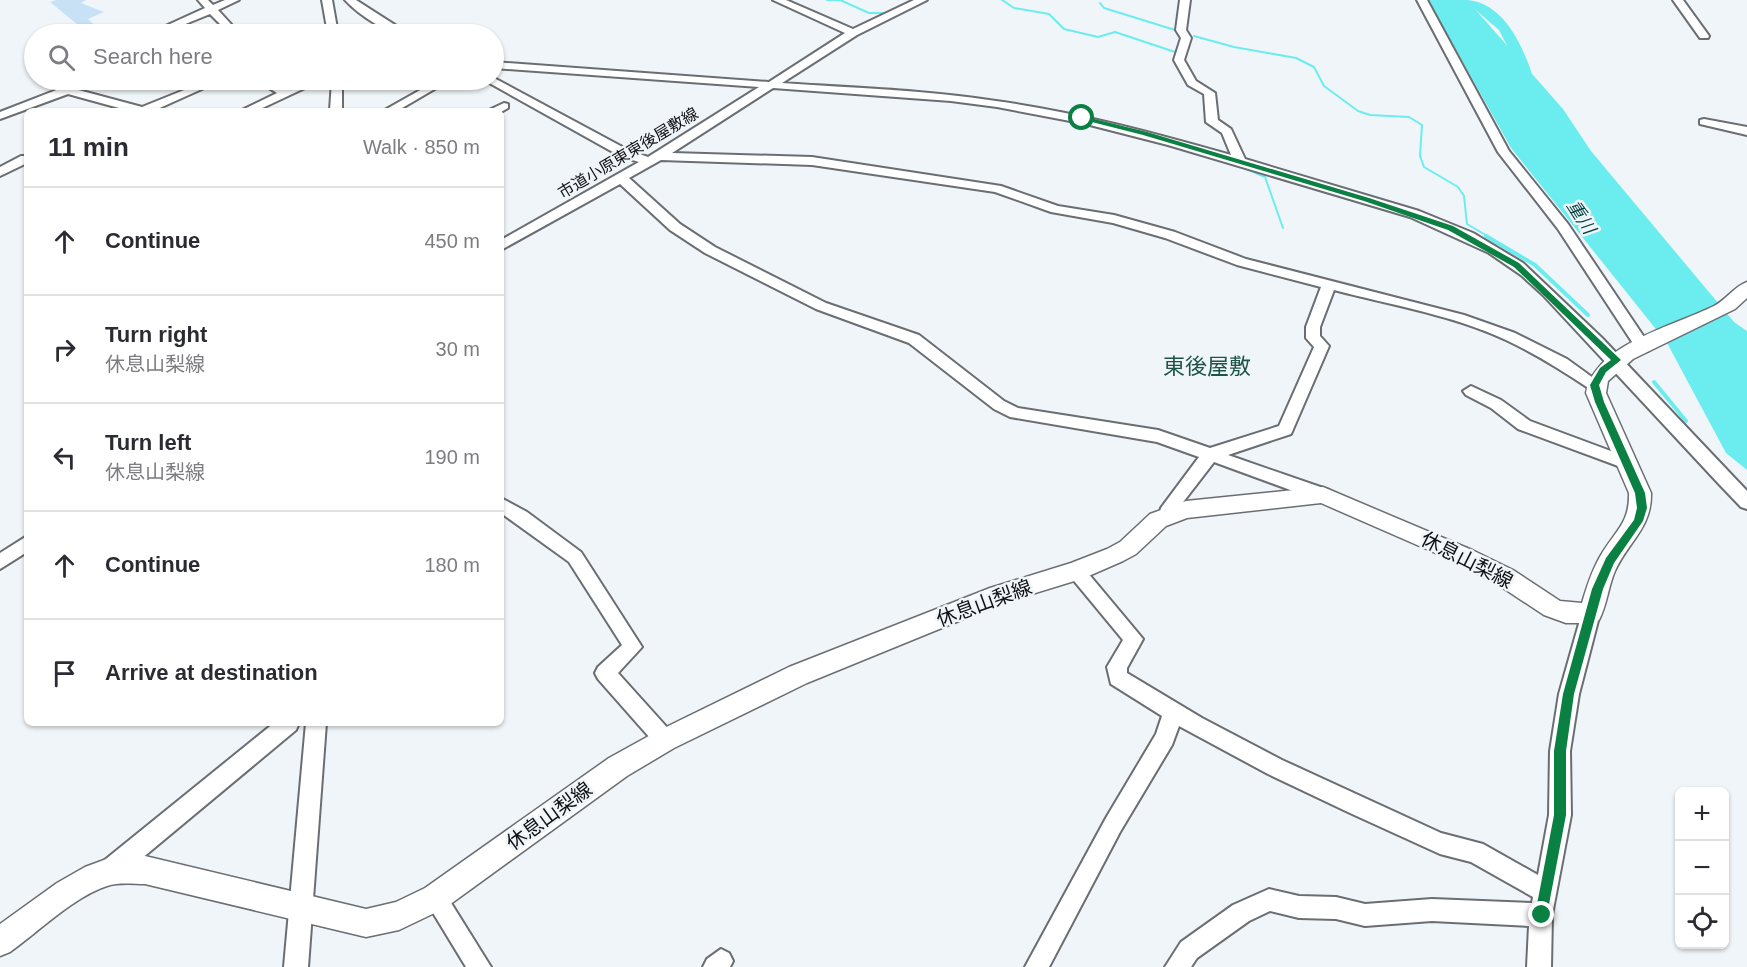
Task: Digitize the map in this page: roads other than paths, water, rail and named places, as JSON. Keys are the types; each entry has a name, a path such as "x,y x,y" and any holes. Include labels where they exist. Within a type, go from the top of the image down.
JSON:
{"main road":[{"path":"1591,613 1597,589 1609,561 1638,521 1642,508 1640,493 1629,464 1599,402 1595,385 1603,370 1617,360 1726,307 1747,288"},
{"name":"休息山梨線","path":"0,942 63,897 106,873 145,870 366,923 399,916 435,898 618,767 665,740 798,675 998,596 1076,571 1128,548 1158,520 1186,510 1323,495 1464,556 1505,578 1552,608 1566,613 1591,613"}],"street":[{"path":"203,0 225,24"},
{"path":"176,24 234,0"},
{"path":"327,0 331,24"},
{"path":"350,0 386,24"},
{"path":"777,0 853,33"},
{"name":"市道小原東東後屋敷線","path":"504,244 622,179 853,33 922,0"},
{"path":"1185,0 1181,30 1186,38 1179,60 1192,83 1209,93 1208,104 1212,122 1227,131 1240,162"},
{"path":"1422,0 1504,152 1563,227 1645,346"},
{"path":"1678,0 1704,36"},
{"path":"504,66 951,98 1018,106 1116,126 1410,213 1468,237 1516,265 1533,278 1617,360 1703,459 1747,502"},
{"path":"504,88 615,149 654,159 812,161 980,185 1056,209 1084,216 1114,219 1170,235 1242,262 1459,318 1510,336 1562,363 1595,385"},
{"path":"0,116 67,90 132,108"},
{"path":"150,108 193,90"},
{"path":"279,90 286,94"},
{"path":"253,108 295,90"},
{"path":"336,90 336,108"},
{"path":"394,108 427,90"},
{"path":"1704,122 1747,131"},
{"path":"0,172 24,160"},
{"path":"622,179 675,227 710,250 821,306 914,339 999,405 1015,413 1158,435 1323,495"},
{"path":"1167,516 1169,508 1211,454 1285,430 1322,346 1313,338 1313,327 1329,285"},
{"path":"1470,391 1496,404 1524,424 1629,464"},
{"path":"504,507 522,517 575,557 633,647 605,673 665,740"},
{"path":"0,562 24,545"},
{"path":"1076,571 1134,639 1117,667 1118,678 1173,714 1352,803 1440,843 1475,852 1547,893"},
{"path":"1539,967 1542,915 1560,815 1560,751 1569,694 1591,613"},
{"path":"1037,967 1092,863 1166,738 1173,714"},
{"path":"106,873 285,726"},
{"path":"296,967 316,726"},
{"path":"435,898 479,967"},
{"path":"1177,967 1189,950 1241,913 1269,900 1282,900 1299,907 1336,908 1365,915 1432,910 1542,915"}],"water":[{"path":"1428,0 1467,0 1563,109 1591,151 1734,322 1747,331 1747,470 1726,453 1667,343 1511,148"}],"waterway":[{"path":"827,0 840,0 869,13 887,13"},
{"path":"1002,0 1014,8 1049,14 1064,29 1098,37 1115,32 1178,53 1177,56"},
{"name":"重川","path":"1470,0 1504,28 1522,61 1529,88"},
{"path":"1100,3 1104,8 1175,30"},
{"path":"1194,36 1234,47 1296,58 1314,67 1324,86 1358,111 1370,115 1409,117 1422,125 1420,156 1424,167 1458,187 1464,196 1467,224 1489,237"},
{"path":"1237,165 1265,177 1283,228"},
{"path":"1486,236 1535,265 1588,315"},
{"path":"1654,382 1686,421"}],"district":[{"name":"東後屋敷","path":"1207,366"}]}
